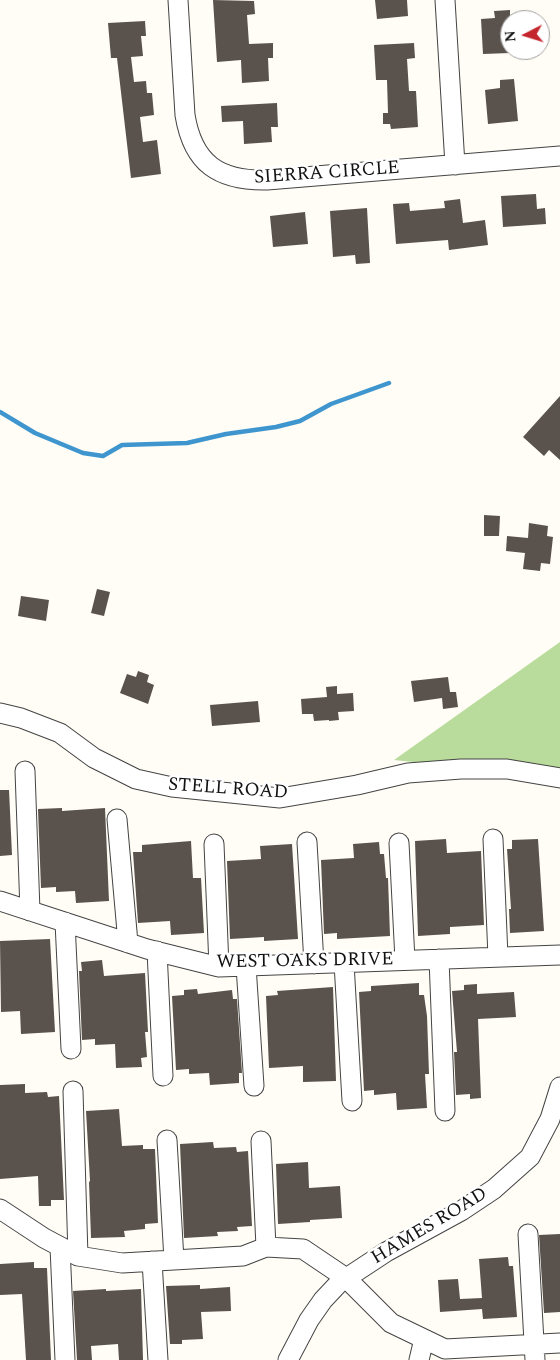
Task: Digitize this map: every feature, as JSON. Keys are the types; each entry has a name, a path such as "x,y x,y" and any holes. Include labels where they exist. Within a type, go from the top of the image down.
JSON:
{"street":[{"name":"SIERRA CIRCLE","path":"178,0 188,131 194,146 201,156 211,166 224,174 238,179 267,180 560,156"},
{"path":"445,0 455,165"},
{"name":"STELL ROAD","path":"0,714 21,718 60,733 94,758 136,780 172,787 280,798 357,785 408,773 461,769 507,769 560,778"},
{"path":"25,771 30,911"},
{"path":"117,819 128,943"},
{"path":"493,839 498,957"},
{"path":"307,842 314,964"},
{"path":"399,843 405,960"},
{"path":"214,844 219,967"},
{"name":"WEST OAKS DRIVE","path":"0,902 128,943 219,967 560,955"},
{"path":"65,922 71,1049"},
{"path":"157,951 163,1076"},
{"path":"439,959 445,1111"},
{"path":"344,963 352,1101"},
{"path":"246,966 254,1086"},
{"name":"HAMES ROAD","path":"288,1360 308,1320 323,1300 346,1278 386,1252 467,1207 494,1189 530,1157 550,1120 560,1087"},
{"path":"73,1091 78,1256"},
{"path":"167,1140 174,1260"},
{"path":"261,1141 266,1247"},
{"path":"0,1209 44,1238 78,1256 122,1263 243,1256 266,1247 303,1249 346,1278 391,1323 445,1349 535,1352 560,1343"},
{"path":"528,1234 535,1352"},
{"path":"60,1247 65,1360"},
{"path":"152,1261 158,1360"},
{"path":"419,1360 424,1339"}],"green space":[{"path":"560,642 560,777 394,760"}],"building":[{"path":"213,0 254,1 255,14 247,15 249,44 273,43 273,58 268,58 269,81 242,83 241,60 217,62"},
{"path":"375,0 407,0 408,16 377,19"},
{"path":"494,11 500,11 500,53 483,54 481,19 495,18"},
{"path":"145,21 146,36 141,36 143,56 131,57 134,82 146,81 147,93 152,93 154,115 140,117 143,142 157,140 161,174 131,178 117,58 111,58 108,23"},
{"path":"414,43 415,58 407,59 409,91 416,91 418,127 391,129 390,124 383,124 383,113 388,113 387,80 376,80 374,45"},
{"path":"514,79 518,121 488,124 485,90 500,88 500,80"},
{"path":"277,103 278,127 271,127 272,142 244,144 243,121 222,122 221,106"},
{"path":"536,194 537,209 545,208 546,224 503,227 501,196"},
{"path":"460,199 463,223 485,220 488,245 449,250 448,240 396,244 393,204 409,203 410,211 445,208 444,201"},
{"path":"367,208 370,263 356,264 355,255 333,257 330,211"},
{"path":"305,212 308,244 273,247 270,216"},
{"path":"560,396 560,460 549,450 544,456 523,437"},
{"path":"484,515 500,516 499,536 484,536"},
{"path":"529,523 548,526 547,536 553,537 550,564 541,563 540,571 523,569 525,553 506,551 507,536 528,538"},
{"path":"97,589 110,592 104,616 91,613"},
{"path":"21,596 49,600 46,621 18,616"},
{"path":"138,671 149,675 147,682 154,685 148,704 120,693 127,674 136,677"},
{"path":"448,677 450,692 456,692 458,707 443,709 442,698 414,702 411,681"},
{"path":"337,686 337,694 353,693 354,711 338,712 339,720 329,721 314,721 313,714 302,714 301,699 327,697 326,687"},
{"path":"258,701 260,722 212,726 210,705"},
{"path":"0,790 9,790 12,855 0,856"},
{"path":"62,808 62,811 105,808 109,901 76,903 75,891 56,892 56,887 41,888 38,809"},
{"path":"446,839 447,853 481,851 484,925 450,927 450,934 418,936 415,841"},
{"path":"538,839 544,931 510,933 509,909 511,909 507,849 512,849 512,840"},
{"path":"191,841 193,878 201,878 204,933 171,935 170,921 138,923 133,852 142,852 142,845"},
{"path":"379,842 380,854 384,854 386,878 388,878 390,936 337,939 337,933 324,934 321,860 354,858 353,844"},
{"path":"292,844 298,939 264,941 264,937 230,939 227,861 261,859 260,846"},
{"path":"50,939 55,1032 21,1034 20,1011 1,1012 0,941"},
{"path":"102,960 104,976 145,973 148,1032 145,1032 147,1057 141,1058 142,1067 116,1068 115,1044 95,1045 95,1039 82,1040 79,971 82,971 81,962"},
{"path":"419,983 419,995 424,995 427,1016 429,1074 425,1074 427,1108 397,1110 396,1093 374,1095 374,1090 364,1091 359,992 371,991 371,986"},
{"path":"477,984 477,994 514,992 516,1017 478,1019 481,1098 470,1099 470,1094 456,1095 454,1052 457,1052 452,991 464,990 464,985"},
{"path":"333,987 336,1081 303,1082 303,1066 269,1068 266,996 278,995 277,991"},
{"path":"197,989 198,994 232,990 233,999 237,999 242,1073 239,1073 239,1083 210,1085 209,1073 189,1074 189,1069 176,1070 172,996 184,995 184,990"},
{"path":"25,1084 25,1093 47,1092 48,1097 59,1096 64,1200 51,1200 51,1206 39,1206 38,1176 0,1179 0,1085"},
{"path":"119,1109 122,1146 143,1145 143,1149 155,1149 158,1223 145,1224 145,1229 124,1231 125,1237 91,1238 86,1111"},
{"path":"213,1142 214,1148 236,1147 237,1152 248,1151 252,1226 237,1227 238,1231 217,1232 218,1236 184,1238 180,1144"},
{"path":"308,1162 309,1188 340,1186 342,1218 278,1224 276,1164"},
{"path":"560,1234 560,1312 544,1313 539,1235"},
{"path":"508,1257 509,1266 513,1266 517,1317 483,1319 482,1309 440,1312 438,1280 458,1279 460,1299 482,1298 479,1259"},
{"path":"34,1262 34,1268 47,1268 51,1360 26,1360 22,1294 0,1295 0,1264"},
{"path":"200,1285 200,1289 230,1287 231,1311 201,1312 203,1339 182,1340 182,1344 170,1344 166,1286"},
{"path":"106,1289 106,1291 141,1289 143,1360 119,1360 118,1344 91,1346 92,1360 77,1360 73,1291"}],"waterway":[{"path":"0,412 35,433 83,453 103,456 122,445 187,443 300,421 331,404 389,383"}]}
